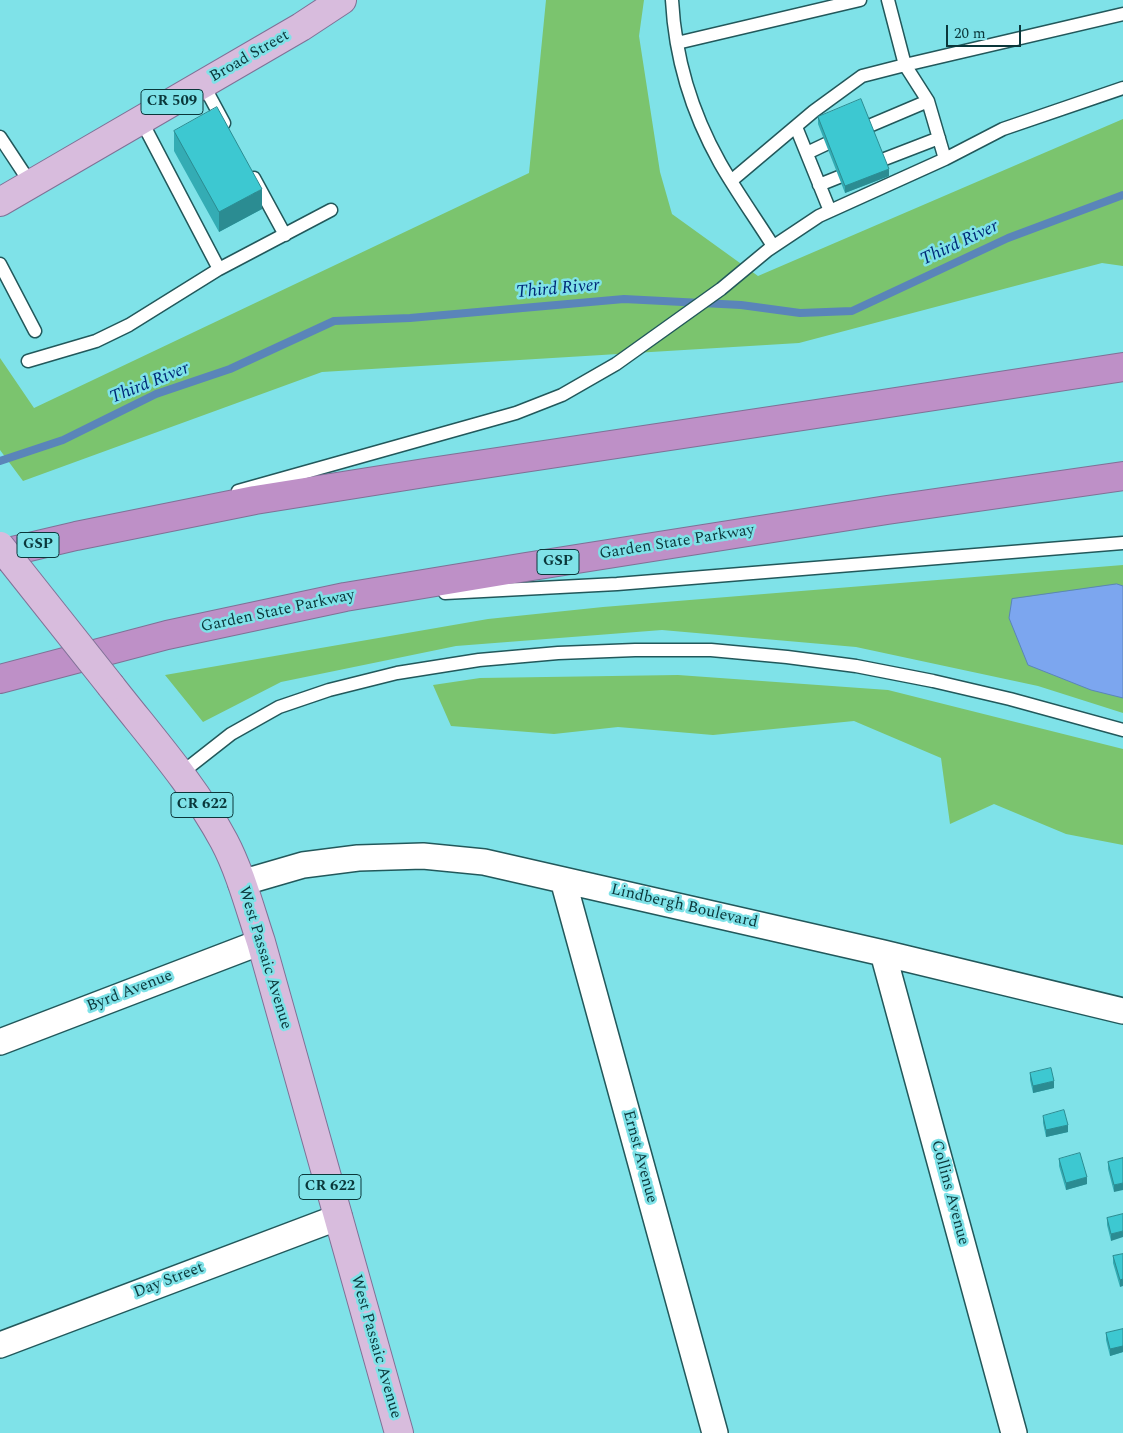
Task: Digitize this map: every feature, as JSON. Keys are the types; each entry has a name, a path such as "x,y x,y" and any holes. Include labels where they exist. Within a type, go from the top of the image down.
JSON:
{"highway":[{"name":"GSP","path":"0,554 76,536 255,500 1123,367"},
{"name":"Garden State Parkway","path":"0,679 167,635 345,597 848,516 1123,476"}],"main road":[{"name":"Broad Street","path":"0,202 301,27 342,0"},
{"name":"West Passaic Avenue","path":"0,546 180,774 205,809 224,842 241,883 261,942 399,1433"}],"street":[{"name":"Lindbergh Boulevard","path":"241,883 303,865 358,858 423,856 484,862 1123,1010"},
{"name":"Ernst Avenue","path":"563,880 715,1433"},
{"name":"Byrd Avenue","path":"0,1042 261,942"},
{"name":"Collins Avenue","path":"883,953 1014,1433"},
{"name":"Day Street","path":"0,1345 339,1217"}],"lane":[{"path":"672,0 680,60 695,111 720,163 773,246"},
{"path":"677,43 860,0"},
{"path":"888,0 905,65 928,102 945,159"},
{"path":"732,181 814,111 862,76 1123,14"},
{"path":"203,84 230,134"},
{"path":"76,536 516,413 562,395 616,364 721,289 773,246 819,216 945,159 1003,129 1123,88"},
{"path":"869,126 928,102"},
{"path":"141,120 219,269"},
{"path":"796,127 830,211"},
{"path":"0,137 31,184"},
{"path":"882,160 939,138"},
{"path":"807,153 826,144"},
{"path":"248,168 285,235"},
{"path":"819,185 839,177"},
{"path":"28,361 96,341 129,325 219,269 331,210"},
{"path":"0,264 35,331"},
{"path":"345,597 617,584 1123,543"},
{"path":"180,774 231,734 279,707 329,690 397,673 479,660 558,653 711,650 856,666 933,680 1123,730"}],"green space":[{"path":"546,0 644,0 639,36 660,172 672,214 758,276 1123,119 1123,266 1102,263 799,343 322,372 23,481 0,450 0,358 34,408 529,173"},
{"path":"1123,565 1123,713 1038,686 856,647 662,630 456,646 281,682 203,722 165,675 488,619 603,607"},
{"path":"678,675 888,690 1123,749 1123,845 1066,834 994,804 950,824 941,758 854,721 713,735 618,727 554,734 451,726 433,685 480,678"}],"water":[{"path":"1117,584 1123,586 1123,698 1091,690 1028,665 1009,618 1012,599"}],"building":[{"path":"861,99 889,169 845,186 818,117"},
{"path":"217,107 262,189 219,212 174,131"},
{"path":"1051,1068 1054,1081 1033,1086 1030,1073"},
{"path":"1064,1110 1068,1125 1046,1130 1043,1116"},
{"path":"1080,1153 1087,1177 1066,1183 1059,1159"},
{"path":"1123,1158 1123,1183 1114,1185 1108,1162"},
{"path":"1123,1214 1123,1231 1111,1234 1107,1218"},
{"path":"1123,1254 1123,1279 1120,1280 1113,1256"},
{"path":"1123,1329 1123,1346 1110,1349 1106,1333"}],"waterway":[{"name":"Third River","path":"0,461 63,440 156,394 230,369 334,321 410,318 624,299 741,305 800,313 852,311 1008,238 1123,195"}]}
